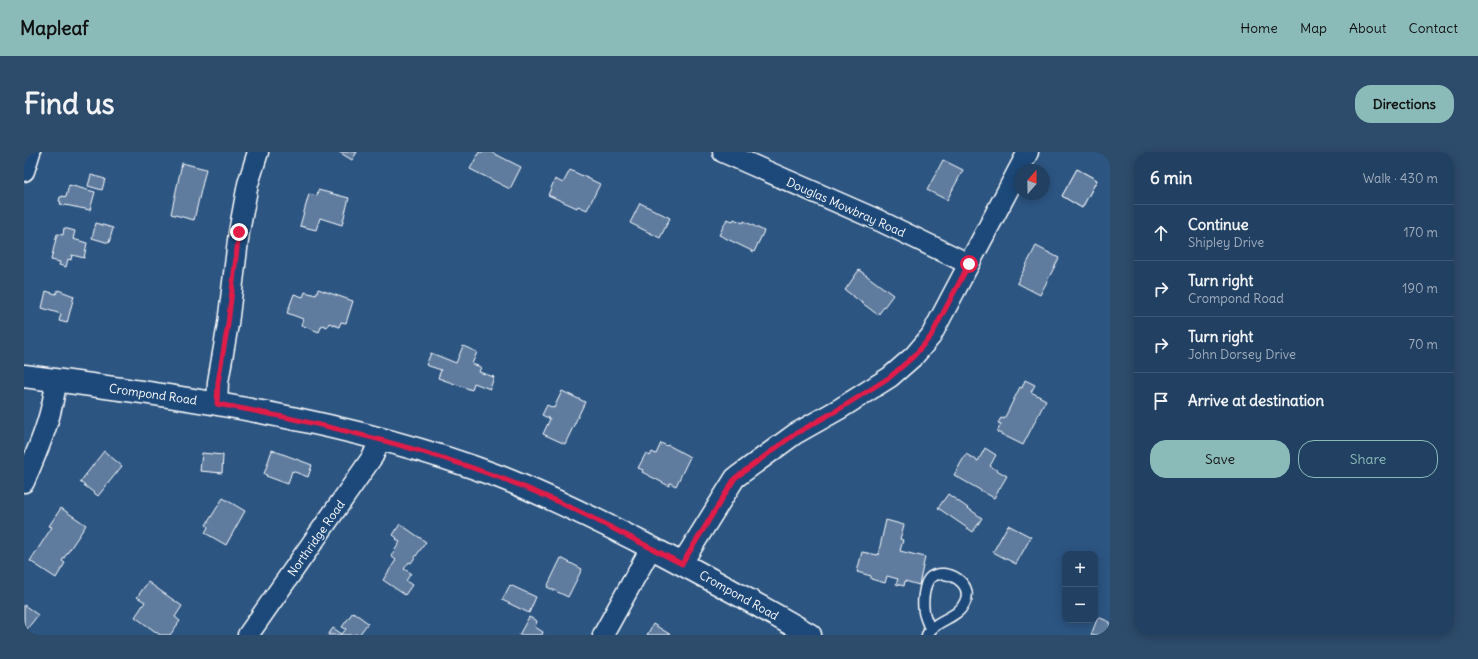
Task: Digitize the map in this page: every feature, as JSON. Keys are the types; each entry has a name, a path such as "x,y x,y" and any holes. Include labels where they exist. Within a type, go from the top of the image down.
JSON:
{"main road":[{"name":"Crompond Road","path":"24,376 217,404 275,414 380,439 461,464 526,488 577,510 682,564 810,635"}],"street":[{"path":"24,171 30,152"},
{"path":"217,404 218,382 228,324 239,232 248,184 258,152"},
{"name":"Douglas Mowbray Road","path":"723,152 880,222 969,264"},
{"path":"682,564 735,478 795,434 841,408 890,377 914,356 931,336 1028,152"},
{"path":"24,482 38,449 54,399 56,380"},
{"name":"Northridge Road","path":"248,635 373,456 380,439"},
{"path":"603,635 651,548"}],"lane":[{"path":"939,574 951,576 962,581 968,592 965,602 955,615 929,632 924,612 923,600 926,585 930,577 939,574"}],"building":[{"path":"339,152 357,152 352,160"},
{"path":"479,152 491,152 521,167 510,189 470,169"},
{"path":"943,160 963,170 947,200 927,190"},
{"path":"182,163 206,169 194,220 171,214"},
{"path":"1077,169 1097,180 1082,208 1062,196"},
{"path":"1077,169 1097,180 1082,208 1062,196"},
{"path":"570,170 600,184 587,210 578,206 577,208 548,195 555,179 563,183"},
{"path":"91,175 105,179 102,190 88,186"},
{"path":"69,185 95,192 90,210 60,204 60,197 66,197"},
{"path":"318,190 349,198 342,225 320,218 316,230 300,226 309,194 317,196"},
{"path":"640,203 670,218 660,238 630,223"},
{"path":"727,219 733,221 734,219 743,223 744,221 764,231 754,252 719,235"},
{"path":"96,223 113,228 109,243 92,238"},
{"path":"64,228 75,231 73,239 87,243 84,258 72,255 71,260 68,259 66,267 59,265 60,262 51,260 57,234 63,235"},
{"path":"1036,246 1059,258 1040,295 1017,283"},
{"path":"859,270 893,295 878,315 845,290"},
{"path":"318,289 353,301 346,323 341,322 339,327 329,323 327,327 322,325 319,332 301,325 303,319 287,313 294,294 303,297 305,292 316,295"},
{"path":"58,290 74,296 67,323 59,321 61,314 42,308 46,291 56,294"},
{"path":"463,346 477,352 472,364 481,367 479,372 494,377 490,389 474,383 472,390 438,378 441,370 426,365 431,353 456,363"},
{"path":"1025,380 1035,385 1031,392 1046,400 1023,445 997,432 1001,424 998,423 1001,418 1004,419"},
{"path":"562,391 585,402 565,444 543,434 550,419 542,415 547,405 554,408"},
{"path":"661,443 667,446 668,445 690,457 676,486 670,483 669,486 642,472 643,470 638,468 646,453 650,456 652,452 656,454"},
{"path":"985,448 996,455 990,466 1007,476 994,498 954,475 966,454 978,461"},
{"path":"272,450 312,465 308,477 292,471 288,484 266,476 267,475 264,474"},
{"path":"104,451 122,466 98,496 80,482"},
{"path":"202,453 223,455 222,473 200,471"},
{"path":"948,494 982,518 973,532 938,508"},
{"path":"223,498 245,511 226,545 205,533 208,527 206,525"},
{"path":"61,508 86,525 62,561 65,563 56,578 30,561 52,527 49,526"},
{"path":"886,520 904,525 900,539 903,540 900,551 925,557 919,585 905,581 904,586 896,584 898,579 887,576 885,583 871,579 871,576 857,572 862,552 878,555"},
{"path":"400,524 426,542 411,563 409,562 404,569 411,573 406,581 412,585 405,595 383,580 396,560 391,556 400,542 393,535"},
{"path":"1008,525 1031,537 1016,564 993,552"},
{"path":"561,558 582,569 568,597 547,587"},
{"path":"148,582 182,606 175,617 180,621 170,635 160,635 135,617 145,602 137,597"},
{"path":"510,585 536,597 529,613 502,600"},
{"path":"24,605 38,615 24,633"},
{"path":"353,612 368,623 359,635 328,635 333,628 342,634 346,629 342,627"},
{"path":"529,617 537,621 535,627 543,632 542,635 519,635"},
{"path":"1098,617 1110,622 1110,635 1091,635 1096,623 1098,623"},
{"path":"653,624 671,635 647,635"}],"route":[{"path":"239,232 228,324 218,382 217,404 275,414 380,439 419,450 499,477 577,510 682,564 735,478 795,434 841,408 890,377 914,356 931,336 969,264"}]}
